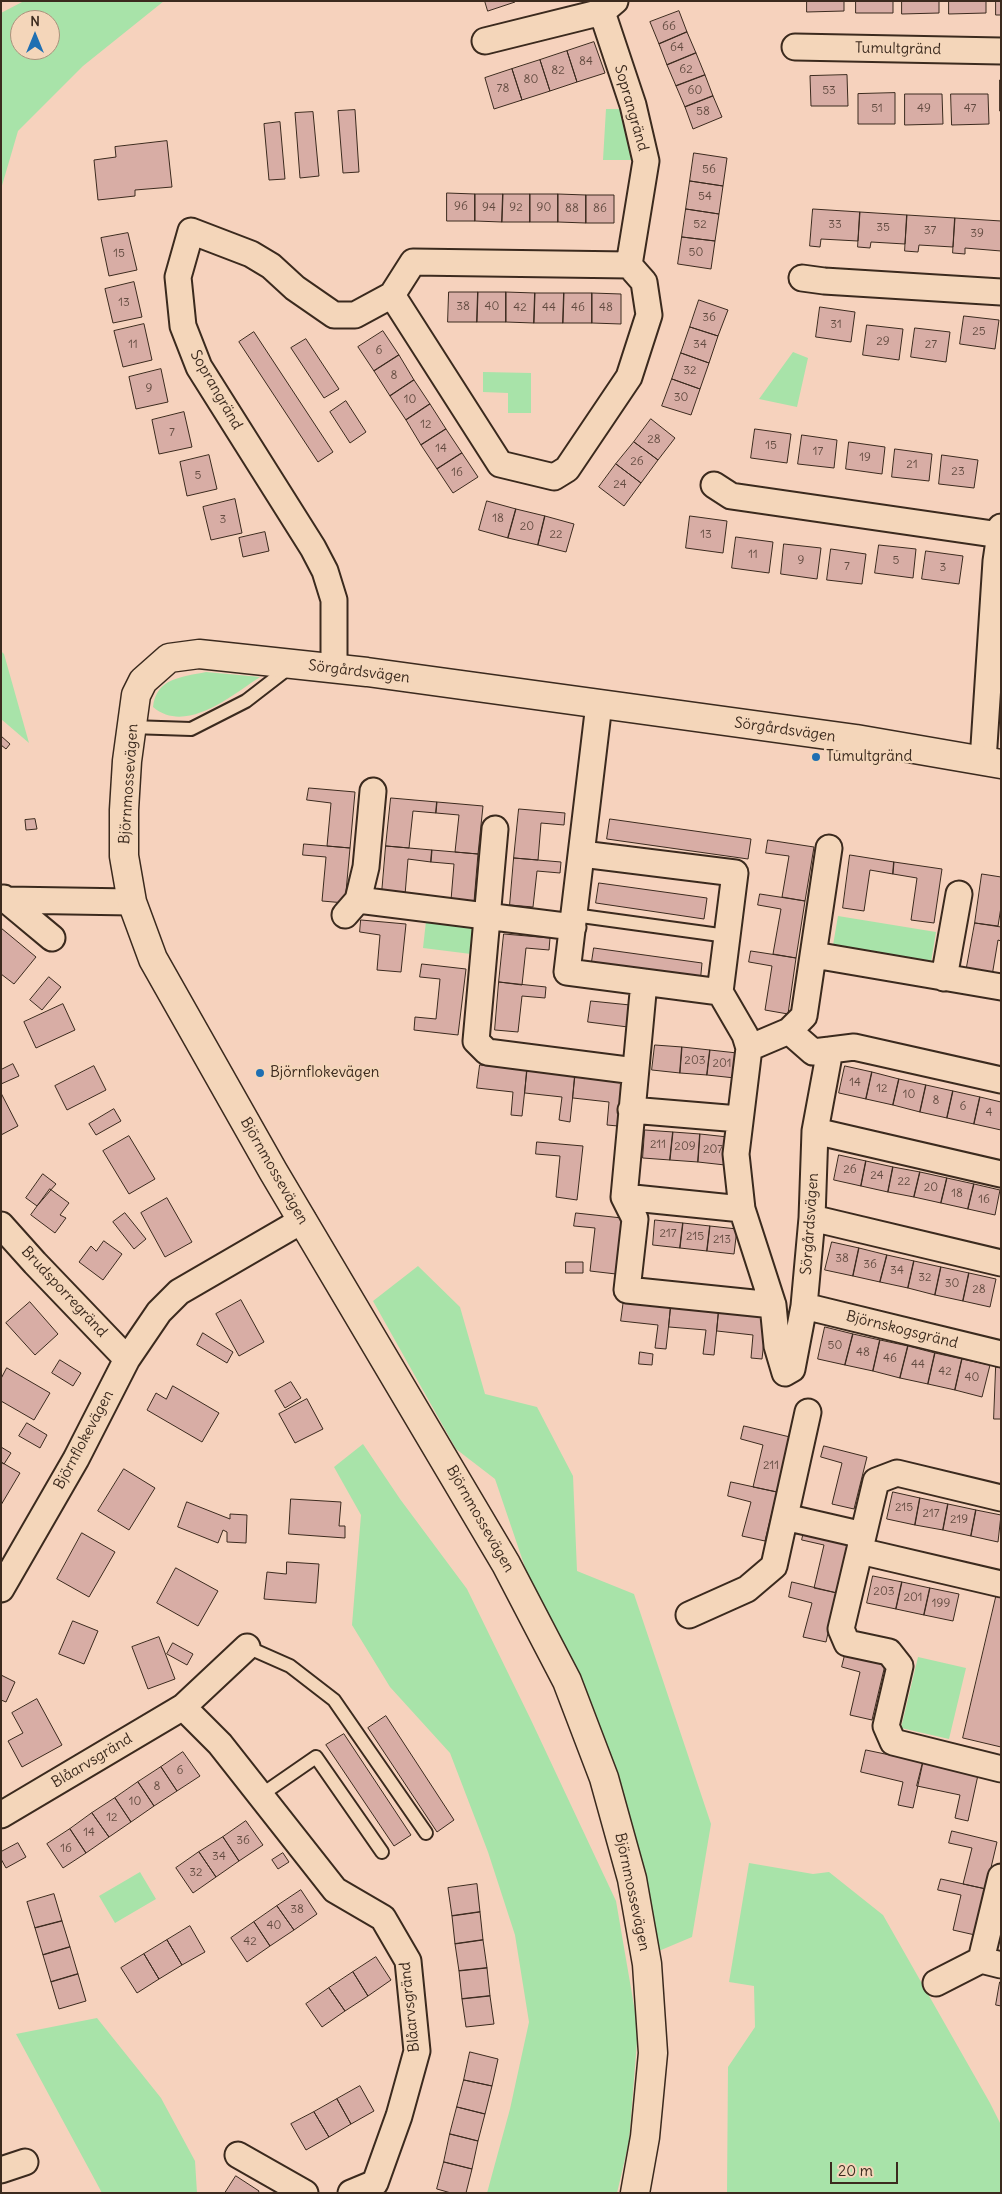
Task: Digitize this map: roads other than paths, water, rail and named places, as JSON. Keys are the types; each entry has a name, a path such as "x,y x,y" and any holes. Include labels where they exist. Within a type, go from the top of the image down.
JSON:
{"street":[{"name":"Soprangränd","path":"334,668 334,600 325,571 313,548 199,367 183,326 178,277 191,231 251,254 271,266 295,288 334,315 356,315 392,295 413,262 629,265 646,161 608,6 485,41"},
{"name":"Tumultgränd","path":"795,47 1001,51"},
{"path":"392,295 500,464 554,477 567,469 629,377 649,315 644,282 629,265"},
{"path":"802,278 1001,292"},
{"path":"714,485 731,496 1000,531 992,763"},
{"name":"Sörgårdsvägen","path":"136,695 143,681 169,658 199,654 334,668 599,704 856,740 992,763"},
{"name":"Björnmossevägen","path":"136,695 131,727 124,810 124,856 132,902 153,959 303,1220 506,1564 567,1681 604,1778 632,1880 647,1964 652,2053 645,2137 635,2193"},
{"path":"599,704 567,972 720,992"},
{"path":"373,791 366,868 351,907 574,921"},
{"path":"495,829 476,1041 487,1052 635,1071"},
{"path":"582,854 735,873 720,992 745,1035 750,1048 789,1031 804,1016 830,848"},
{"path":"944,978 959,894"},
{"path":"4,898 132,902"},
{"path":"4,898 52,938"},
{"path":"814,955 1001,987"},
{"path":"644,982 624,1197 635,1219 627,1290 773,1305"},
{"path":"789,1031 813,1052 854,1047 1001,1080"},
{"name":"Sörgårdsvägen","path":"750,1048 736,1154 742,1209 773,1305 777,1346 785,1373 792,1369 804,1306 812,1218 815,1131 830,1050"},
{"path":"631,1110 739,1120"},
{"path":"815,1131 1001,1174"},
{"path":"624,1197 742,1209"},
{"path":"812,1218 1001,1263"},
{"name":"Björnflokevägen","path":"1,1589 76,1459 127,1359 158,1312 179,1292 303,1220"},
{"name":"Brudsporregränd","path":"1,1225 127,1359"},
{"name":"Björnskogsgränd","path":"804,1306 1001,1354"},
{"path":"689,1615 747,1590 774,1566 808,1412"},
{"path":"1001,1498 896,1473 876,1481 842,1629 847,1643 889,1652 900,1666 886,1726 894,1742 1001,1769"},
{"path":"784,1517 862,1543 1001,1584"},
{"name":"Blåarvsgränd","path":"1,1815 183,1707 248,1646"},
{"name":"Blåarvsgränd","path":"183,1707 220,1744 335,1890 383,1918 408,1961 417,2051 400,2116 376,2183 351,2193"},
{"path":"936,1983 991,1962 1001,1877"},
{"path":"238,2155 305,2193"},
{"path":"1,2170 25,2162"}],"lane":[{"path":"131,727 191,729 246,701 294,664"},
{"path":"574,921 727,936"},
{"path":"248,1646 290,1666 334,1700 426,1833"},
{"path":"261,1795 316,1757 382,1852"}],"place":[{"name":"Tumultgränd","path":"816,757"},
{"name":"Björnflokevägen","path":"260,1073"}]}
